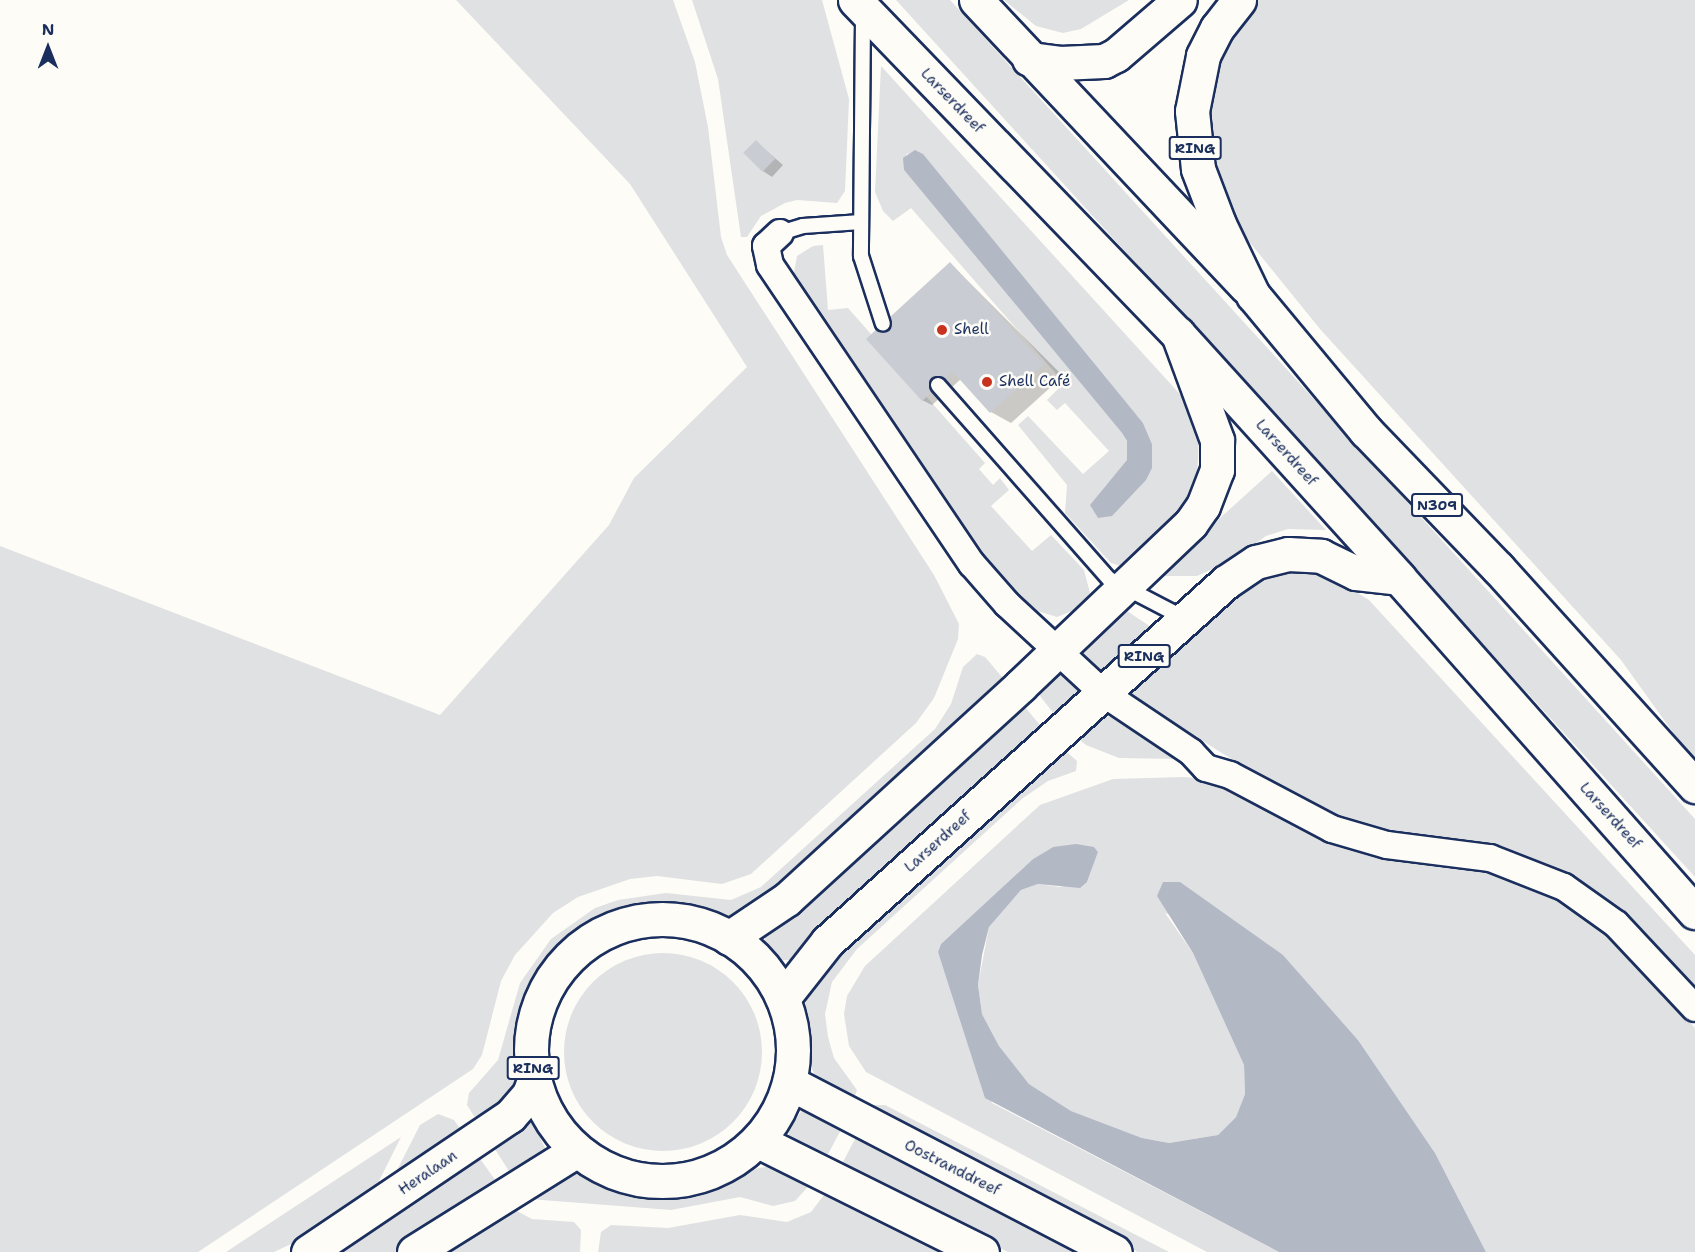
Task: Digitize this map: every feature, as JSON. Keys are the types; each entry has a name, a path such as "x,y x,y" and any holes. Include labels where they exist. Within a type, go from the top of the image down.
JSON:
{"main road":[{"path":"976,0 1253,295"},
{"path":"1029,59 1060,63 1104,61 1116,55 1179,0"},
{"name":"RING","path":"1239,0 1216,28 1203,56 1192,111 1198,169 1219,224 1253,295"},
{"name":"Larserdreef","path":"859,4 1178,334 1399,578 1695,912"},
{"name":"N309","path":"1253,295 1366,431 1498,568 1695,786"},
{"path":"729,938 787,899 1057,651 1191,523 1212,489 1216,470 1214,425 1178,334"},
{"name":"RING","path":"1185,618 1243,570 1274,556 1321,556 1356,573 1399,578"},
{"name":"Larserdreef","path":"783,998 827,942 1185,618"},
{"name":"RING","path":"663,919 692,922 729,938 763,965 783,998 791,1022 794,1053 790,1083 776,1115 758,1141 718,1169 688,1179 662,1182 636,1179 599,1165 576,1150 544,1107 534,1080 531,1051 534,1024 543,994 575,952 596,937 633,922 663,919"},
{"name":"Heralaan","path":"308,1252 510,1116 529,1094 534,1080"},
{"name":"Oostranddreef","path":"790,1083 1115,1252"},
{"path":"758,1141 982,1252"},
{"path":"414,1252 576,1150"}],"street":[{"path":"780,233 768,242 766,255 836,368 979,573 1102,693 1191,752 1206,768 1230,775 1332,829 1387,844 1490,858 1554,882 1616,924 1695,1008"}],"lane":[{"name":"Larserdreef","path":"859,4 866,49 861,256 883,324"},
{"path":"780,233 804,226 861,222"},
{"path":"938,385 1094,563 1121,589 1185,618"}],"shaded area":[{"path":"456,0 673,0 695,62 708,127 721,237 727,255 934,575 959,624 958,639 934,698 916,723 751,874 722,884 657,876 630,879 578,897 553,913 515,955 501,981 482,1055 473,1069 198,1252 0,1252 0,546 440,715 609,525 634,478 747,367 630,184"},
{"path":"692,0 822,0 849,99 845,191 837,203 797,200 785,203 761,216 747,237 741,237 718,79"},
{"path":"896,0 950,0 1282,364 1695,819 1695,877"},
{"path":"1004,0 1129,0 1081,29 1063,33 1036,26"},
{"path":"1256,0 1695,0 1695,763 1621,660 1320,329 1243,234 1216,178 1206,94 1223,45"},
{"path":"881,66 1188,403 1199,439 1197,477 1190,494 1168,524 1121,566 1111,563 1065,513 1067,485 1018,425 1028,416 1083,474 1109,451 1065,403 1057,410 1047,400 1064,383 911,208 893,221 883,211 875,192","holes":["907,153 1143,423 1152,444 1119,473 1127,460 1127,441 1122,433 904,170"]},
{"path":"915,150 923,154 1143,423 1152,444 1152,468 1146,480 1112,516 1098,518 1090,505 1127,460 1127,441 904,170 903,158"},
{"path":"823,245 828,310 848,308 985,463 979,469 993,485 1000,478 1009,490 991,506 1032,551 1051,535 1084,570 1090,593 1080,608 1057,617 1028,608 991,567 949,508 793,278 797,256 813,246"},
{"path":"1272,471 1326,530 1288,529 1266,536 1231,561 1197,576 1156,576"},
{"path":"1292,570 1329,575 1369,600 1695,955 1695,988 1616,906 1566,874 1496,846 1383,829 1329,813 1269,782 1128,695 1218,608 1252,580"},
{"path":"1124,609 1154,629 1104,676 1074,650"},
{"path":"977,654 985,657 1008,684 764,905 738,918 724,919 688,910 644,909 601,922 561,950 545,968 524,1012 517,1081 506,1102 481,1118 474,1116 467,1105 469,1093 498,1060 520,983 551,939 595,908 618,900 666,893 731,900 761,887 935,729 951,704 963,667"},
{"path":"1054,672 1064,674 1077,689 1078,697 1058,719 1033,687"},
{"path":"1020,701 1044,730 792,960 779,960 765,945 765,932"},
{"path":"1098,717 1111,717 1178,759 1119,758 1086,745 1071,733"},
{"path":"1060,746 1077,761 1076,771 1048,781 1023,798 857,949 832,982 825,1014 828,1037 834,1058 857,1090 852,1104 818,1081 808,1061 801,1019 814,974"},
{"path":"1183,777 1215,779 1302,830 1355,850 1499,874 1573,907 1618,942 1695,1028 1695,1252 1486,1252 1435,1153 1358,1040 1283,955 1165,913 1193,953 1244,1065 1245,1094 1236,1117 1218,1135 1169,1143 1142,1138 1071,1111 1029,1084 999,1046 982,1014 978,985 989,927 1021,890 1038,884 1060,887 1087,882 1098,852 1094,847 1053,847 1033,859 941,944 938,952 992,1103 1279,1252 1207,1252 866,1072 849,1046 844,1014 847,996 865,966 1040,805 1113,779"},
{"path":"1076,844 1094,847 1098,852 1087,882 1080,888 1038,884 1021,890 989,927 982,955 978,985 982,1014 999,1046 1029,1084 1071,1111 1142,1138 1169,1143 1218,1135 1236,1117 1245,1094 1244,1065 1193,953 1157,896 1163,882 1180,882 1283,955 1358,1040 1435,1153 1486,1252 1279,1252 985,1098 938,952 941,944 1033,859 1053,847"},
{"path":"653,953 673,953 710,964 740,989 755,1014 762,1042 758,1081 751,1099 726,1129 710,1140 692,1147 673,1151 653,1151 616,1140 586,1115 575,1099 568,1081 564,1062 564,1042 575,1005 600,975 616,964 634,957"},
{"path":"873,1105 885,1105 1169,1252 1138,1252 868,1113"},
{"path":"804,1107 844,1124 826,1158 789,1138 789,1130"},
{"path":"438,1114 454,1120 463,1133 390,1184 420,1125"},
{"path":"525,1121 534,1125 546,1150 512,1176 491,1143"},
{"path":"859,1131 1093,1252 1008,1252 841,1166"},
{"path":"401,1137 371,1197 323,1229 274,1252 226,1252"},
{"path":"476,1153 498,1184 395,1252 326,1252"},
{"path":"777,1165 816,1178 795,1201 773,1206 740,1197 671,1210 529,1199 565,1173 578,1173 629,1191 670,1195 714,1185 748,1170"},
{"path":"831,1186 961,1252 598,1252 601,1232 611,1225 668,1228 740,1215 787,1222 811,1212"},
{"path":"515,1210 532,1219 574,1222 581,1230 580,1252 434,1252 482,1220 502,1219"}],"building":[{"path":"756,140 775,159 762,172 743,153"},
{"path":"950,262 1044,364 990,413 953,372 922,401 866,339"}],"place":[{"name":"Shell","path":"942,330"},
{"name":"Shell Café","path":"987,382"}]}
